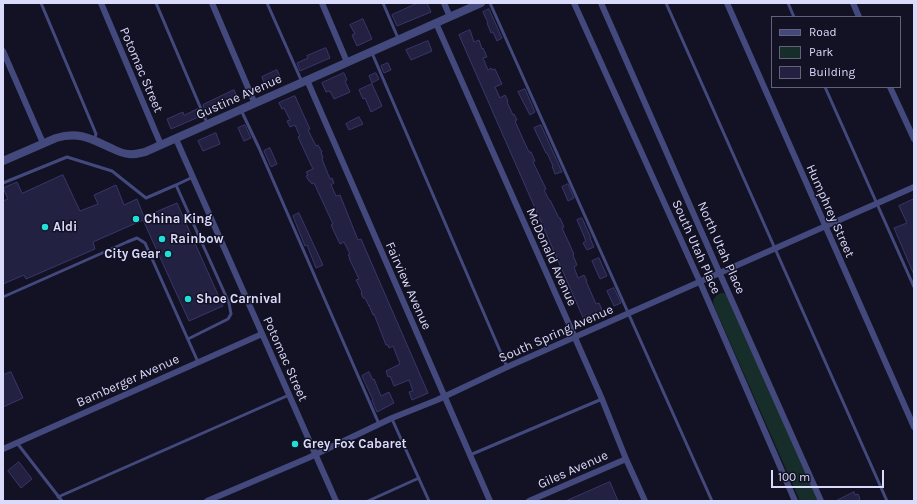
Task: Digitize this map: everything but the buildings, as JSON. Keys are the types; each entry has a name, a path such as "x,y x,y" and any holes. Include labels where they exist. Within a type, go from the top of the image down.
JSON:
{"street":[{"name":"Potomac Street","path":"101,3 162,145"},
{"path":"212,3 255,104"},
{"path":"322,3 347,62"},
{"path":"444,3 450,17"},
{"name":"Gustine Avenue","path":"3,161 64,135 80,136 94,140 128,154 145,152 481,3"},
{"name":"South Utah Place","path":"574,3 700,282 794,501"},
{"name":"North Utah Place","path":"601,3 822,501"},
{"name":"Humphrey Street","path":"727,3 914,427"},
{"path":"853,3 859,16"},
{"name":"McDonald Avenue","path":"436,23 602,399 645,501"},
{"path":"3,51 43,143"},
{"name":"Fairview Avenue","path":"304,81 384,258 490,501"},
{"path":"890,88 914,139"},
{"name":"Potomac Street","path":"176,139 336,501"},
{"name":"South Spring Avenue","path":"207,501 316,454 392,418 445,396 507,367 914,187"},
{"name":"Bamberger Avenue","path":"4,448 262,334"},
{"path":"3,441 4,448"},
{"name":"Giles Avenue","path":"529,501 626,459"}],"lane":[{"path":"41,3 96,134 94,140"},
{"path":"156,3 208,124"},
{"path":"267,3 304,81"},
{"path":"383,3 398,40"},
{"path":"490,3 712,501"},
{"path":"666,3 887,501"},
{"path":"788,3 794,16"},
{"path":"371,52 507,367"},
{"path":"825,88 914,288"},
{"path":"241,110 379,424"},
{"path":"3,183 67,157 112,172 146,198 193,177"},
{"path":"176,184 229,303 230,314 228,319 188,339"},
{"path":"3,297 137,238 145,242 198,362"},
{"path":"58,497 289,395"},
{"path":"470,456 602,399"},
{"path":"392,418 429,501"},
{"path":"17,443 62,501"},
{"path":"368,501 419,478"}],"green space":[{"path":"721,293 724,293 727,296 818,501 800,501 714,306 714,298"}],"place":[{"name":"China King","path":"136,219"},
{"name":"Aldi","path":"45,227"},
{"name":"Rainbow","path":"162,239"},
{"name":"City Gear","path":"168,254"},
{"name":"Shoe Carnival","path":"188,299"},
{"name":"Grey Fox Cabaret","path":"295,444"}]}
